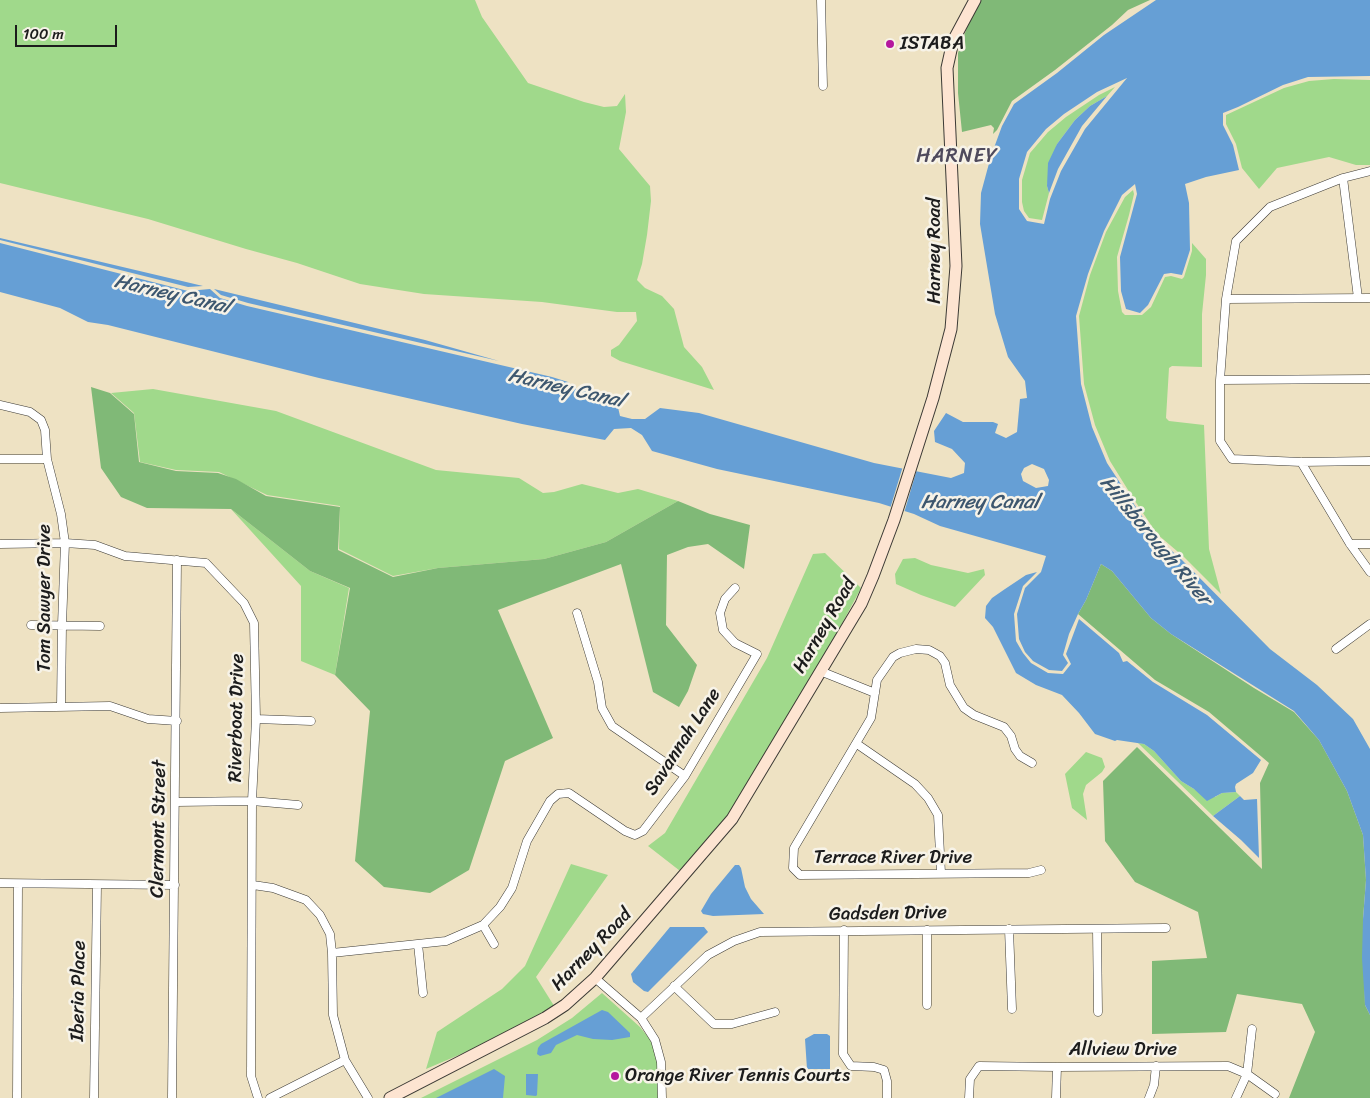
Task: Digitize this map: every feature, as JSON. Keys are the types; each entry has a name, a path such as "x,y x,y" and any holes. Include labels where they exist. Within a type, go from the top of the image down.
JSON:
{"street":[{"path":"822,0 823,86"},
{"name":"Harney Road","path":"390,1098 545,1018 565,1005 595,978 732,819 861,604 894,520 933,398 951,329 956,266 948,68 953,41 975,0"},
{"path":"1370,171 1344,178 1270,207 1236,241 1226,299 1220,380 1220,441 1232,459 1301,462 1370,461"},
{"path":"1344,178 1358,298"},
{"path":"1226,299 1370,298"},
{"path":"1220,380 1370,379"},
{"name":"Tom Sawyer Drive","path":"0,405 30,412 41,420 45,430 47,460 61,514 65,544 61,707"},
{"path":"0,459 47,460"},
{"path":"1301,462 1350,544 1370,572"},
{"name":"Riverboat Drive","path":"0,544 95,545 125,556 206,563 244,603 254,623 256,719 252,801 251,1076 258,1098"},
{"path":"1350,544 1370,544"},
{"name":"Clermont Street","path":"172,1098 177,560"},
{"name":"Savannah Lane","path":"332,953 446,940 483,925 500,907 512,888 527,841 550,801 558,794 569,793 625,831 635,835 642,831 685,776 757,654 734,643 723,630 720,613 725,599 735,588"},
{"path":"577,613 598,682 602,708 612,726 685,776"},
{"path":"1336,649 1370,624"},
{"path":"31,625 100,626"},
{"name":"Terrace River Drive","path":"1032,763 1020,756 1015,749 1011,736 1004,727 974,715 964,708 950,686 945,663 940,656 930,650 916,649 900,653 892,658 877,680 871,718 794,848 793,868 800,875 1029,873 1042,870"},
{"path":"820,671 874,693"},
{"path":"0,708 110,706 148,718 177,721"},
{"path":"256,719 311,721"},
{"path":"857,744 915,784 928,798 938,815 941,873"},
{"path":"176,802 252,801 298,804"},
{"path":"0,883 175,886"},
{"path":"17,1098 18,884"},
{"name":"Iberia Place","path":"94,1098 98,885"},
{"path":"253,886 274,888 306,900 320,915 330,934 333,1015 345,1060 368,1098"},
{"path":"483,925 494,944"},
{"name":"Gadsden Drive","path":"641,1018 708,955 734,941 760,932 1166,928"},
{"path":"1009,929 1012,1009"},
{"path":"1097,929 1098,1012"},
{"path":"844,930 842,1054 851,1066 874,1067 884,1070 887,1081 887,1098"},
{"path":"927,930 927,1005"},
{"path":"418,944 423,992"},
{"path":"595,978 641,1018 655,1040 661,1062 662,1098"},
{"path":"674,986 714,1024 732,1024 775,1012"},
{"path":"1236,1098 1247,1074 1252,1029"},
{"path":"270,1098 345,1060"},
{"name":"Allview Drive","path":"969,1098 970,1078 979,1066 1228,1066 1247,1074 1275,1094"},
{"path":"1149,1098 1154,1085 1156,1066"},
{"path":"1056,1098 1057,1067"}],"green space":[{"path":"0,0 475,0 482,17 528,83 604,107 617,106 625,94 626,112 619,149 650,186 651,201 642,264 637,280 645,288 662,296 674,309 684,347 702,367 714,390 620,361 611,356 611,350 619,345 637,321 636,312 617,312 542,302 424,294 360,284 297,263 148,219 0,183"},
{"path":"979,0 1150,0 1128,10 1055,70 1012,101 993,134 994,128 991,125 962,132 958,93 958,53 972,13"},
{"path":"1334,79 1370,80 1370,165 1356,165 1329,157 1277,168 1259,189 1242,168 1236,144 1226,124 1226,115 1284,88 1309,81"},
{"path":"1115,87 1107,96 1090,106 1075,120 1057,144 1047,186 1049,193 1042,220 1029,218 1024,211 1022,202 1022,180 1030,153 1048,132 1066,117 1099,95"},
{"path":"1133,190 1134,194 1129,215 1117,257 1118,291 1122,312 1125,315 1142,315 1151,307 1165,277 1171,276 1182,279 1184,277 1192,251 1192,243 1206,259 1202,314 1202,367 1172,366 1169,368 1166,418 1169,421 1204,425 1209,549 1221,594 1184,557 1157,534 1133,498 1110,461 1095,425 1084,384 1079,316 1090,275 1106,232 1125,197"},
{"path":"91,387 110,393 134,414 139,462 176,471 218,473 236,479 266,496 340,507 338,550 393,577 438,568 544,559 606,542 678,501 710,514 750,525 744,569 708,544 688,547 667,555 666,625 697,665 688,691 679,707 653,692 621,564 498,610 553,738 505,761 469,870 430,893 384,887 355,861 370,711 335,675 350,588 310,571 231,509 147,508 121,497 101,468"},
{"path":"153,389 276,411 436,470 519,478 543,493 582,484 618,493 638,489 678,501 606,542 544,559 438,568 393,576 339,549 340,506 267,495 219,472 176,470 140,462 134,413 111,393"},
{"path":"231,509 310,571 349,588 335,675 301,661 301,586"},
{"path":"825,553 861,588 812,680 738,806 684,874 648,846 665,833 767,658 813,554"},
{"path":"915,558 931,565 968,573 984,569 985,575 955,607 896,584 895,574 903,559"},
{"path":"1101,564 1112,571 1151,618 1171,634 1294,712 1319,740 1347,791 1363,835 1366,880 1363,919 1365,1005 1370,1015 1370,1098 1289,1098 1315,1032 1302,1004 1237,994 1226,1032 1152,1034 1152,961 1207,958 1198,912 1135,882 1105,841 1103,781 1137,747 1262,869 1260,783 1269,763 1209,712 1155,680 1078,614"},
{"path":"1138,743 1144,744 1154,751 1181,781 1194,789 1215,797 1222,793 1236,792 1240,796 1213,816"},
{"path":"1086,752 1102,758 1105,767 1102,772 1086,785 1083,794 1087,820 1072,808 1065,774"},
{"path":"571,864 608,875 536,977 556,1009 522,1028 426,1069 437,1032 502,989 525,966"},
{"path":"602,993 640,1027 653,1043 658,1062 660,1098 421,1098 537,1040 572,1018"}],"water":[{"path":"1156,0 1370,0 1370,76 1308,77 1283,85 1223,113 1223,125 1233,145 1239,170 1206,177 1185,184 1189,203 1190,250 1182,275 1164,274 1148,305 1140,313 1126,309 1121,291 1120,257 1137,194 1135,184 1122,195 1104,231 1088,274 1076,316 1081,384 1092,427 1107,463 1155,536 1182,560 1270,649 1317,685 1353,719 1370,749 1370,1015 1365,1005 1362,958 1366,880 1363,835 1347,791 1319,740 1294,711 1171,634 1151,618 1112,571 1101,564 1069,634 1063,655 1068,663 1062,671 1049,670 1033,661 1025,652 1019,639 1017,614 1025,588 1041,572 1046,556 940,526 914,514 879,503 717,469 652,451 642,435 631,428 614,429 605,440 522,424 319,378 108,325 88,322 60,308 0,292 0,243 188,291 210,289 220,298 247,306 552,377 568,382 573,388 610,398 617,403 620,416 632,419 645,419 660,408 699,413 874,463 951,478 964,473 965,463 952,449 935,442 934,431 946,413 963,422 993,422 998,424 995,433 1006,438 1017,432 1020,399 1027,398 1025,381 1008,357 995,314 980,224 981,193 991,156 1002,126 1014,104 1057,73 1104,35","holes":["1127,78 1085,129 1061,171 1050,199 1044,224 1027,221 1019,209 1019,179 1027,152 1046,129 1064,114 1097,92","1032,464 1044,469 1049,480 1048,486 1036,488 1023,481 1021,474 1024,468"]},
{"path":"1107,96 1082,126 1058,169 1049,193 1047,186 1048,163 1057,144 1075,120 1090,106"},
{"path":"0,238 203,286 188,287 0,240"},
{"path":"214,289 425,340 499,361 248,303 221,295"},
{"path":"1037,572 1023,586 1014,614 1016,641 1031,663 1048,673 1063,674 1071,664 1066,654 1079,619 1119,653 1123,662 1127,661 1153,682 1207,715 1261,760 1253,773 1236,784 1236,792 1222,793 1207,801 1194,789 1181,781 1154,751 1144,744 1115,741 1095,734 1062,695 1036,685 1016,673 993,627 985,618 986,606 992,598 1026,575"},
{"path":"1240,796 1244,800 1257,799 1259,858 1213,816"},
{"path":"735,865 739,865 741,868 745,887 751,899 764,914 713,916 703,914 701,911 711,894"},
{"path":"670,927 704,927 708,932 648,992 644,991 633,982 631,974"},
{"path":"602,1010 608,1012 630,1033 630,1037 612,1040 593,1039 577,1035 556,1045 551,1053 540,1056 537,1054 541,1044"},
{"path":"814,1034 827,1034 830,1036 830,1069 807,1069 805,1039"},
{"path":"494,1069 505,1076 503,1098 436,1098"},
{"path":"526,1074 538,1074 536,1096 526,1095"}],"pier":[{"path":"903,466 917,469 904,513 890,509"}],"place":[{"name":"ISTABA","path":"890,44"},
{"name":"Orange River Tennis Courts","path":"615,1076"}],"district":[{"name":"HARNEY","path":"957,157"}],"water label":[{"name":"Harney Canal","path":"172,295"},
{"name":"Harney Canal","path":"566,389"},
{"name":"Harney Canal","path":"980,503"},
{"name":"Hillsborough River","path":"1155,541"}]}
